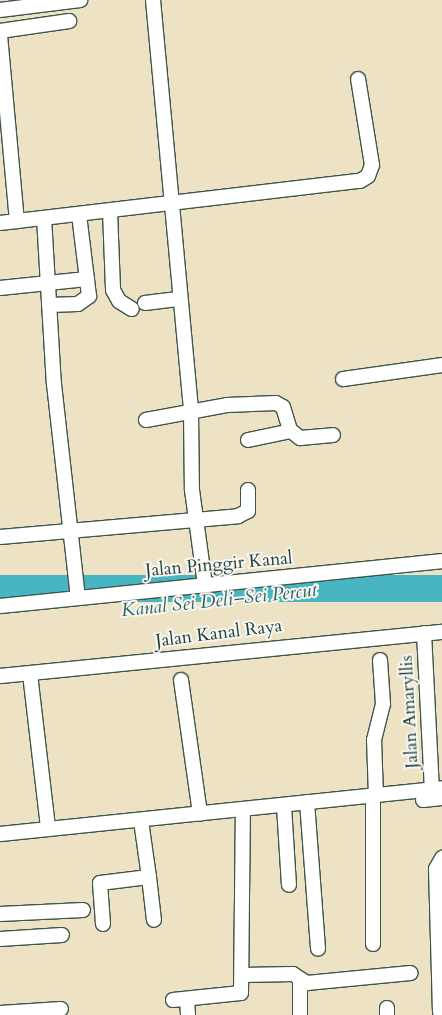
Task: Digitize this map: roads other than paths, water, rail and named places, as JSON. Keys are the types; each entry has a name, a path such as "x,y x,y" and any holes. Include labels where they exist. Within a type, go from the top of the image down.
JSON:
{"street":[{"path":"0,10 80,0"},
{"path":"153,0 191,413 196,519 205,585"},
{"path":"0,31 68,21"},
{"path":"0,35 17,220"},
{"path":"0,223 79,215 366,178 372,165 358,78"},
{"path":"110,211 113,290 119,301 132,309"},
{"path":"49,305 86,301 87,279 79,215"},
{"path":"44,218 49,305 69,529 78,598"},
{"path":"0,288 87,279"},
{"path":"145,303 180,299"},
{"path":"342,379 442,365"},
{"path":"146,420 226,405 276,403 284,407 291,432 300,438 333,435"},
{"path":"248,440 291,432"},
{"path":"0,537 245,513 248,490"},
{"name":"Jalan Pinggir Kanal","path":"0,606 442,561"},
{"name":"Jalan Kanal Raya","path":"0,676 442,632"},
{"name":"Jalan Amaryllis","path":"424,633 435,794"},
{"path":"373,944 374,740 383,704 380,660"},
{"path":"30,674 48,828"},
{"path":"181,680 200,814"},
{"path":"0,834 243,811 307,802 374,796 435,794"},
{"path":"307,802 318,949"},
{"path":"284,806 289,885"},
{"path":"173,1000 239,995 242,975 243,811"},
{"path":"141,820 154,920"},
{"path":"441,1013 436,869 442,858"},
{"path":"103,924 100,883 149,877"},
{"path":"0,914 83,910"},
{"path":"0,939 62,935"},
{"path":"242,975 293,974 300,980 411,973"},
{"path":"300,980 300,1015"},
{"path":"187,1000 188,1015"},
{"path":"0,1013 61,1009"}],"water":[{"name":"Kanal Sei Deli–Sei Percut","path":"0,575 442,575 442,602 0,602"}]}
